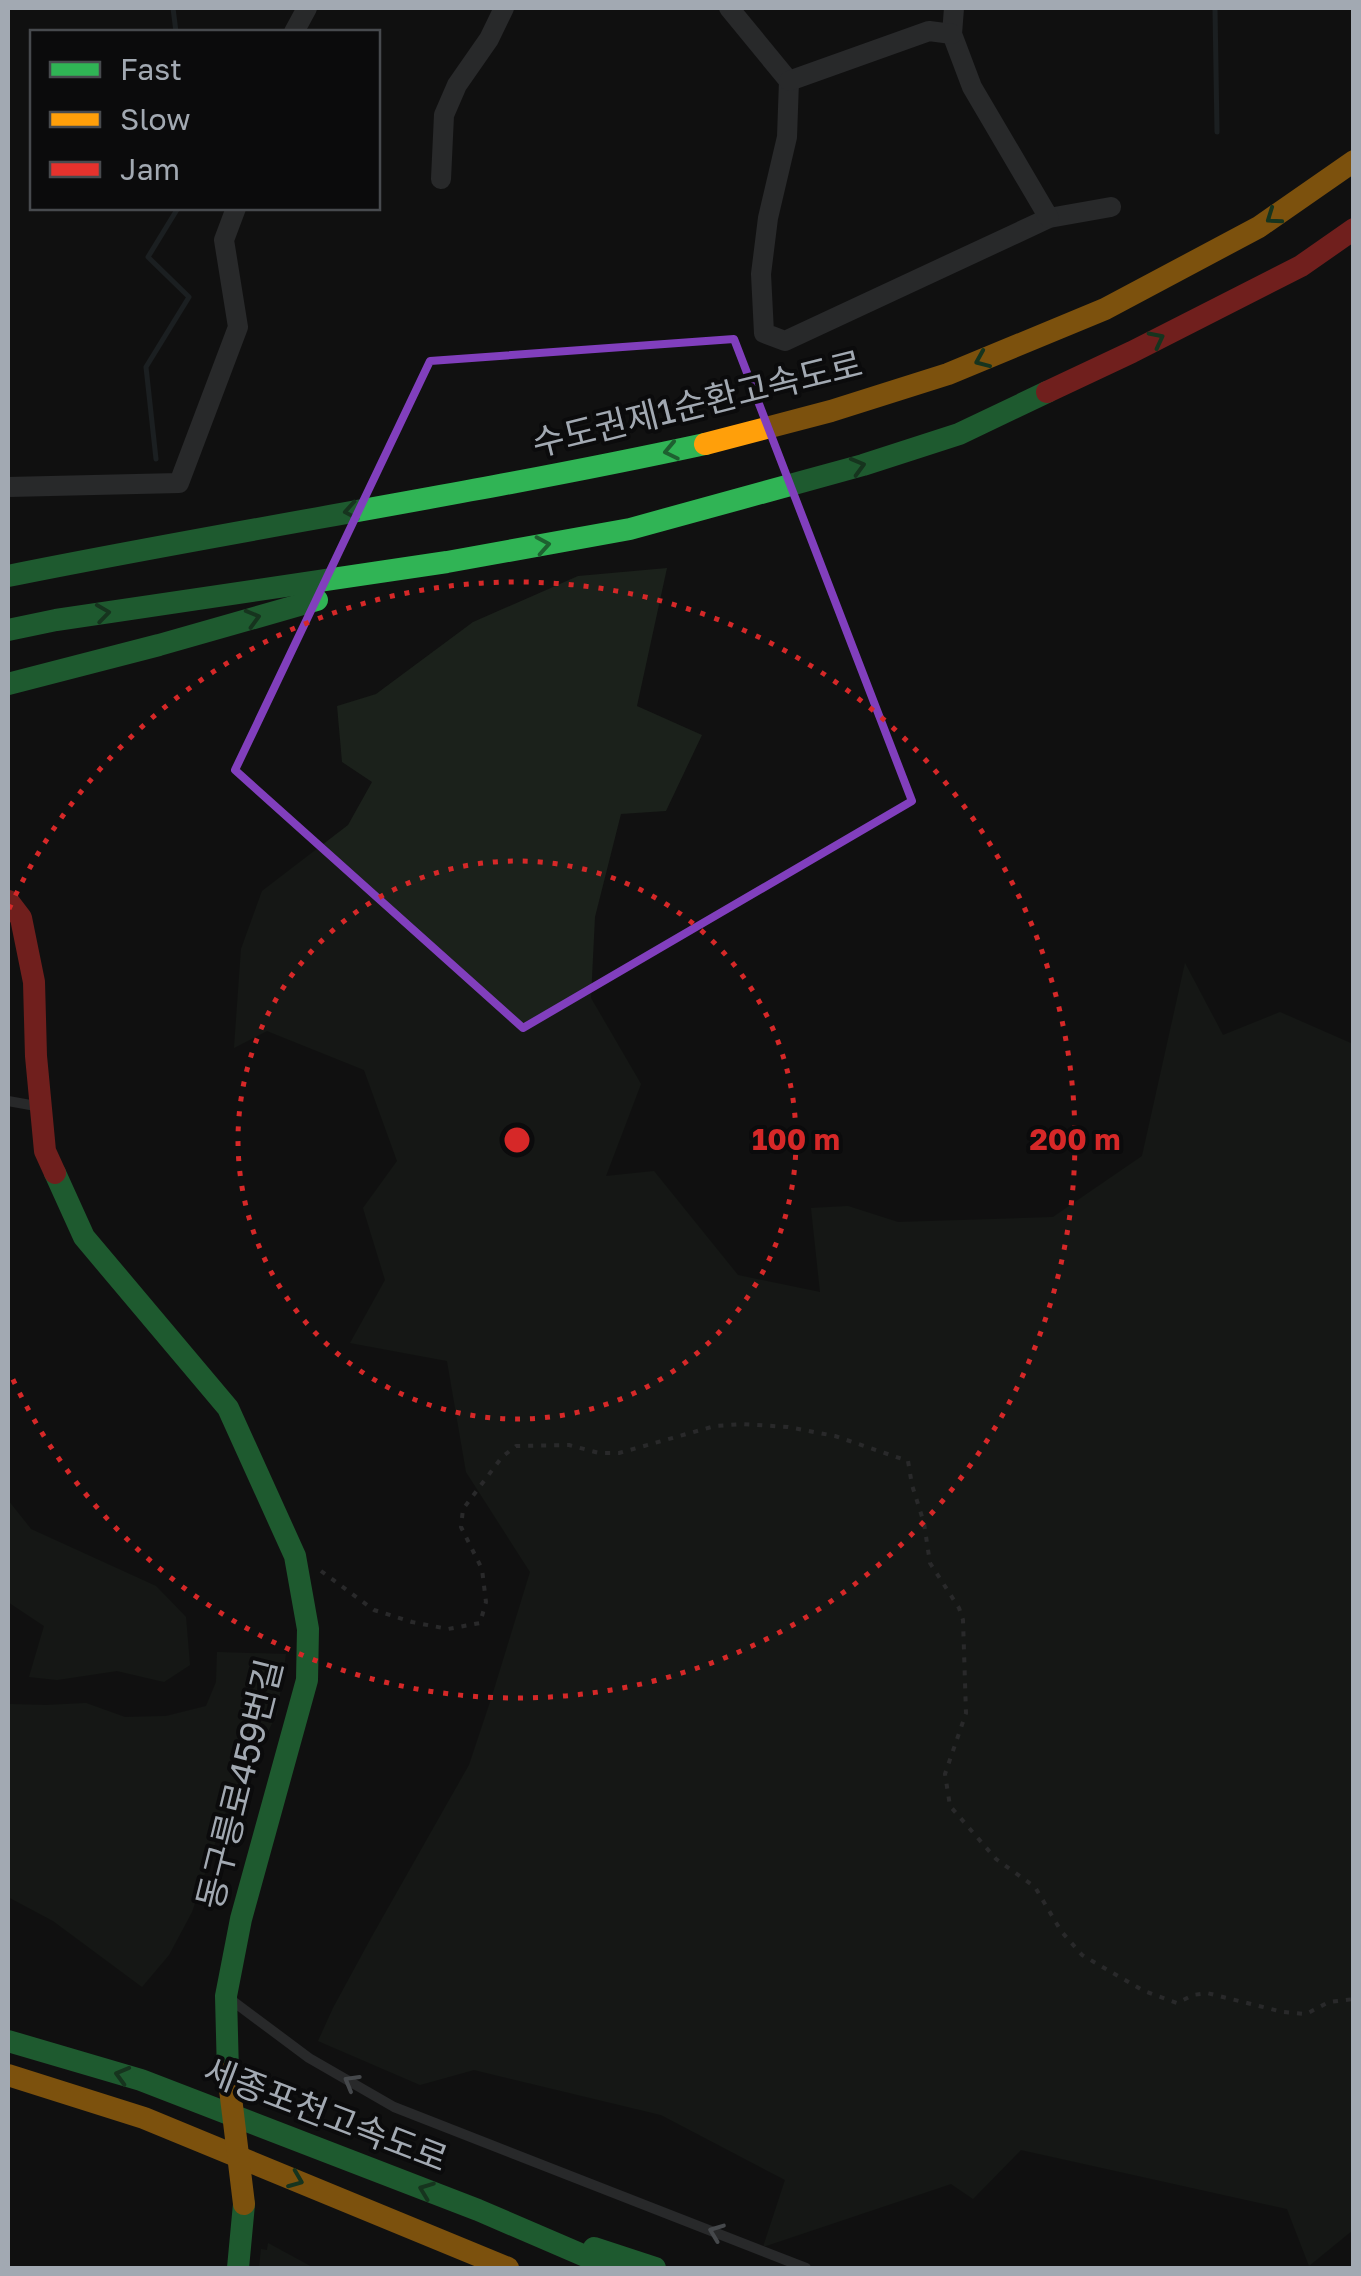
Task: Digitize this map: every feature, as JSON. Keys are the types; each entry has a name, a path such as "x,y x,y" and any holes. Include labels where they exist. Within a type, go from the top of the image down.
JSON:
{"main road":[{"name":"수도권제1순환고속도로","path":"8,576 160,545 565,474 740,436 831,411 948,374 1105,309 1259,227 1354,161"},
{"path":"8,630 630,530 863,466 959,434 1132,352 1301,266 1354,229"},
{"path":"8,557 160,545"},
{"path":"8,684 448,562"},
{"name":"동구릉로459번길","path":"8,901 21,918 34,982 45,1152 84,1238 228,1408 295,1556 308,1629 307,1680 241,1919 226,1996 228,2073 244,2204 238,2268"},
{"name":"세종포천고속도로","path":"8,2041 142,2080 478,2210 612,2268"},
{"name":"세종포천고속도로","path":"8,2075 144,2118 508,2268"},
{"path":"478,2210 655,2268"},
{"path":"460,2247 492,2268"}],"street":[{"path":"295,30 307,8"},
{"path":"441,179 444,115 457,85 489,39 504,8"},
{"path":"729,8 788,81 786,138 768,218 761,274 764,333 785,341 1049,218 1111,207"},
{"path":"954,8 952,34 972,87 1049,218"},
{"path":"788,81 930,31 952,34"},
{"path":"8,487 179,483 238,327 224,240 235,210"}],"lane":[{"path":"8,1101 41,1106"},
{"path":"226,1996 308,2058 394,2107 806,2268"}],"path":[{"path":"295,1556 330,1576 374,1610 448,1628 480,1624 486,1602 482,1569 461,1527 462,1509 502,1457 516,1446 569,1446 619,1454 715,1426 742,1424 788,1426 835,1436 908,1461 930,1563 964,1620 966,1713 945,1774 950,1806 996,1859 1035,1887 1061,1931 1082,1956 1144,1992 1177,2004 1193,1995 1208,1994 1306,2014 1329,2002 1354,1999"}],"highlighted area":[{"path":"734,339 912,801 523,1028 235,770 430,361"}],"shaded area":[{"path":"667,568 637,706 702,735 666,811 621,814 595,917 591,998 641,1084 606,1176 654,1171 738,1275 820,1292 811,1208 848,1206 898,1222 1053,1217 1142,1156 1185,963 1223,1035 1280,1012 1353,1044 1353,2230 1309,2266 1287,2209 1021,2150 973,2199 951,2184 763,2247 785,2180 661,2115 474,2070 420,2085 318,2041 469,1765 530,1572 466,1472 447,1361 350,1343 385,1280 363,1208 397,1161 364,1070 267,1031 234,1048 241,949 262,891 348,825 372,782 342,762 337,706 376,694 473,622 578,576"},
{"path":"8,1500 31,1529 156,1586 186,1617 190,1665 164,1682 117,1671 57,1680 29,1677 44,1626 8,1602"},
{"path":"217,1652 286,1654 277,1714 225,1814 192,1912 169,1955 142,1987 53,1921 8,1897 8,1704 86,1703 125,1717 166,1716 206,1706 216,1682"},
{"path":"268,2243 314,2268 259,2268 261,2249 267,2250"}],"waterway":[{"path":"173,8 176,30"},
{"path":"1215,8 1217,132"},
{"path":"156,459 146,367 189,297 148,257 177,210"}],"traffic: fast":[{"path":"8,630 447,562 630,529 863,465 959,434 1047,392"},
{"path":"8,576 705,444"},
{"path":"8,684 317,600"},
{"path":"55,1173 84,1237 228,1408 295,1556 308,1629 307,1680 241,1919 226,1996 228,2073"},
{"path":"8,2041 141,2080 478,2210 613,2268"},
{"path":"238,2268 244,2204"},
{"path":"594,2248 655,2268"}],"traffic: slow":[{"path":"705,444 831,411 948,374 1105,309 1259,227 1354,161"},
{"path":"228,2073 244,2204"},
{"path":"8,2075 144,2118 508,2268"}],"traffic: jam":[{"path":"1047,392 1301,266 1354,229"},
{"path":"8,901 21,918 34,982 45,1151 55,1173"}]}
